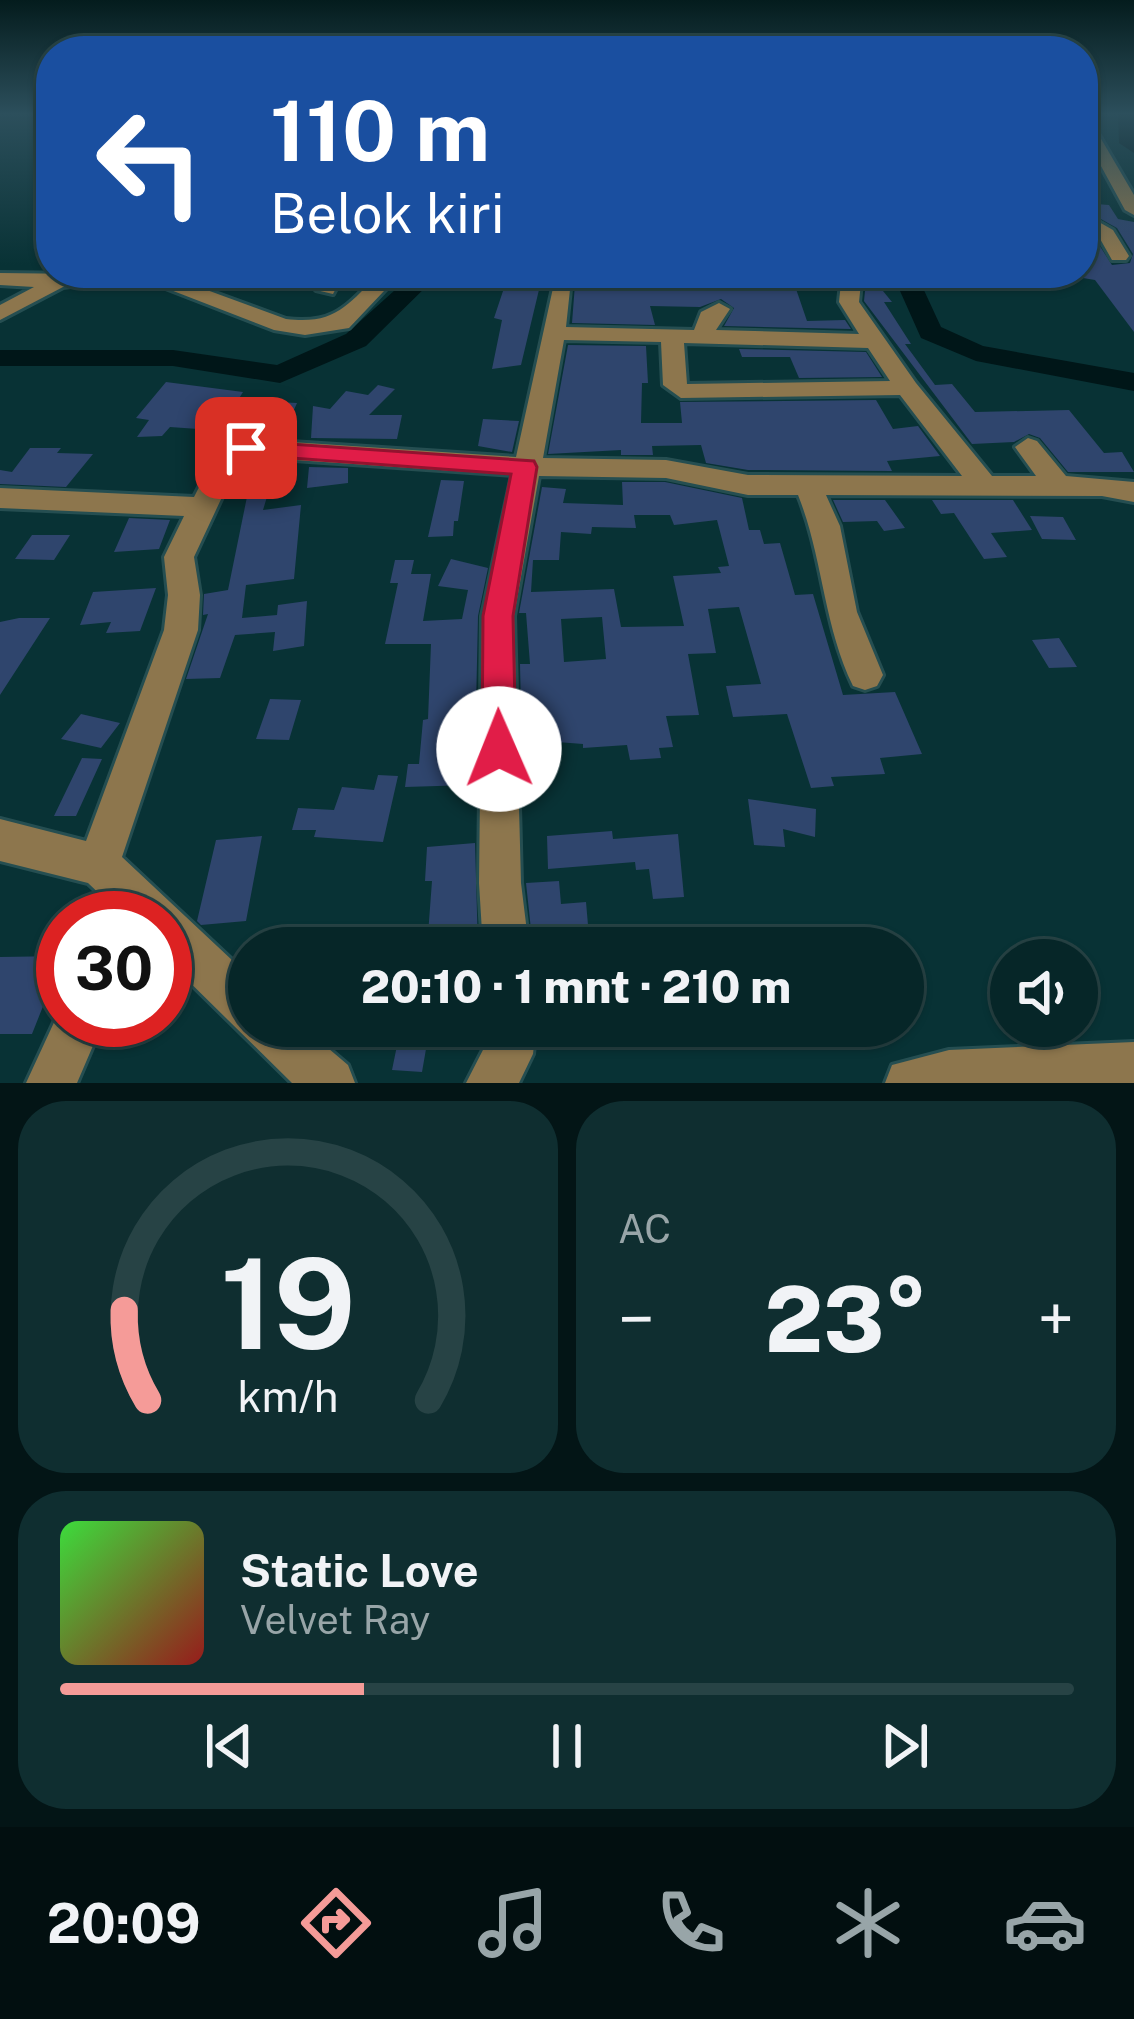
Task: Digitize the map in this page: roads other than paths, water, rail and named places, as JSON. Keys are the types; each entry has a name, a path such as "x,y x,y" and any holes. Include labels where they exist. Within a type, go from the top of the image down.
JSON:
{"street":[{"path":"1105,165 1134,209"},
{"path":"1098,228 1119,256"},
{"path":"0,279 36,281"},
{"path":"0,314 47,288"},
{"path":"184,288 282,325 305,328 341,323 376,288"},
{"path":"504,927 498,616 563,288"},
{"path":"850,288 849,302 875,341 984,485"},
{"path":"702,338 709,317 719,309"},
{"path":"553,333 875,341"},
{"path":"672,337 675,386 681,391 907,388"},
{"path":"1028,447 1060,486"},
{"path":"99,865 118,800 182,630 179,557 226,460 246,448 525,467 666,469 729,484 1102,486 1134,492"},
{"path":"808,486 825,526 841,613 865,675"},
{"path":"0,498 201,507"},
{"path":"0,840 99,865 124,891"},
{"path":"192,956 228,990"},
{"path":"51,1083 68,1047"},
{"path":"290,1047 330,1083"},
{"path":"490,1083 509,1047"},
{"path":"910,1083 949,1075 1134,1067"}],"waterway":[{"path":"0,358 173,358 280,374 356,340 412,288"},
{"path":"911,288 930,332 976,353 1134,382"}]}
